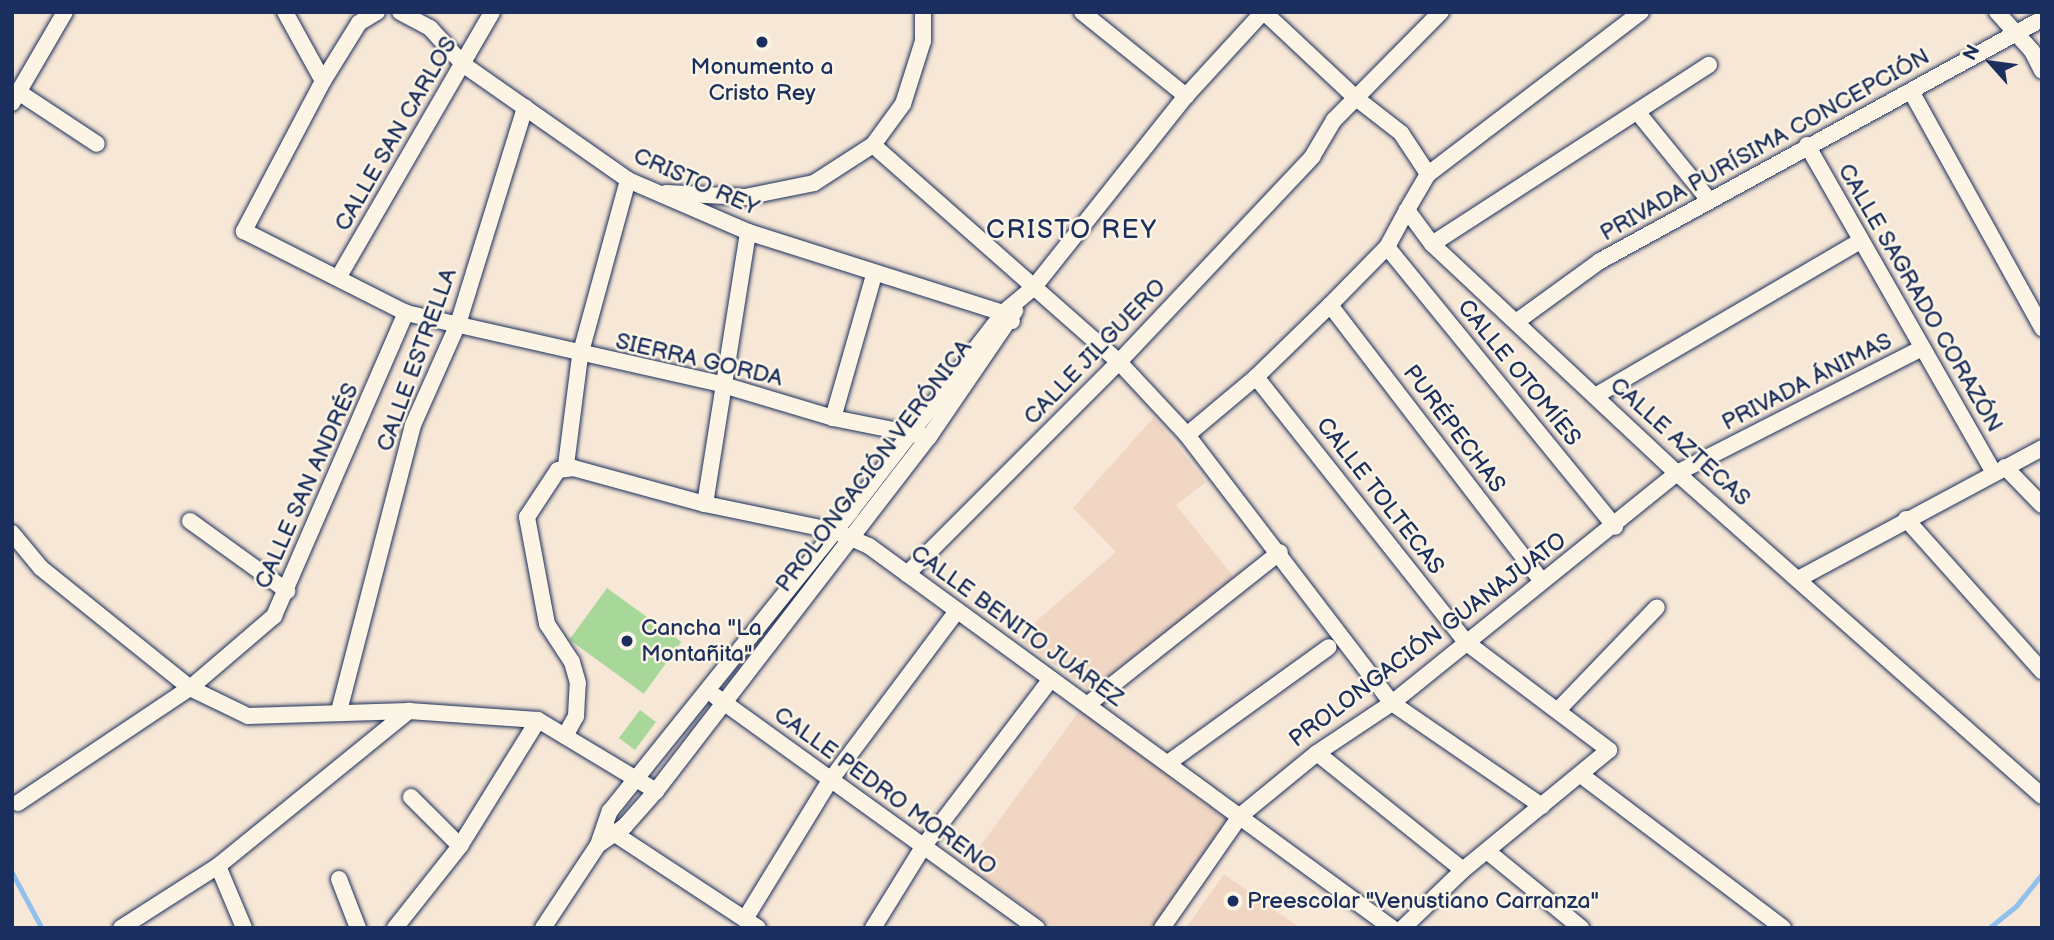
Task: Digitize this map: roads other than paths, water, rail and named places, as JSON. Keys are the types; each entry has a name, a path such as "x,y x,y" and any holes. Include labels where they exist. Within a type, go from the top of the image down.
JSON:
{"street":[{"path":"65,12 16,98 97,144"},
{"path":"285,12 323,81 359,23 377,12"},
{"name":"CRISTO REY","path":"400,12 430,28 464,65 628,180 748,232 1007,317"},
{"name":"CALLE SAN CARLOS","path":"338,278 464,65 492,12"},
{"path":"658,193 745,197 814,183 873,145 903,104 923,41 923,12"},
{"path":"1082,12 1186,96"},
{"path":"1187,435 1256,377 1387,247 1428,174 1641,12"},
{"path":"1997,12 2032,51 2042,71"},
{"path":"1259,14 1401,133 1428,174"},
{"name":"PROLONGACIÓN VERÓNICA","path":"543,928 609,830 656,791 851,537 921,434 1017,302 1034,287 1186,96 1259,14"},
{"path":"1356,98 1431,15"},
{"name":"PRIVADA PURÍSIMA CONCEPCIÓN","path":"1516,322 1600,261 1807,145 1912,93 2042,19"},
{"path":"1432,244 1639,114 1709,65"},
{"name":"SIERRA GORDA","path":"323,81 244,231 406,313 580,356 720,384 833,418 921,434"},
{"path":"1912,93 2042,328"},
{"name":"CALLE JILGUERO","path":"906,574 1119,362 1312,157 1334,120 1356,98"},
{"name":"CALLE ESTRELLA","path":"339,711 413,425 458,324 525,107"},
{"path":"1639,114 1709,200"},
{"path":"873,145 1119,362 1187,435 1280,552 1392,703 1542,806"},
{"name":"CALLE SAGRADO CORAZÓN","path":"1807,145 1920,349 2000,470 2042,505"},
{"path":"565,736 576,716 578,683 572,662 547,624 527,517 558,470 570,467 580,356 628,180"},
{"name":"CALLE AZTECAS","path":"1407,210 1432,244 1677,474 1800,579 2042,796"},
{"path":"705,504 720,384 748,232"},
{"path":"1595,396 1860,241"},
{"name":"CALLE OTOMÍES","path":"1387,247 1615,527"},
{"path":"833,418 874,275"},
{"name":"PURÉPECHAS","path":"1330,305 1542,581"},
{"name":"CALLE SAN ANDRÉS","path":"18,803 190,688 274,617 406,313"},
{"name":"PRIVADA ÁNIMAS","path":"1677,474 1920,349"},
{"name":"CALLE TOLTECAS","path":"1256,377 1467,643 1559,709 1609,750 1581,775"},
{"name":"PROLONGACIÓN VERÓNICA","path":"609,830 610,811 835,531 921,434"},
{"path":"1800,579 1906,519 2042,448"},
{"name":"CALLE BENITO JUÁREZ","path":"570,467 705,504 835,531 851,537 1168,763 1392,928"},
{"name":"PROLONGACIÓN GUANAJUATO","path":"1162,928 1240,816 1317,753 1392,703 1542,581 1615,527 1677,474"},
{"path":"1906,519 2042,671"},
{"path":"190,521 287,591"},
{"path":"12,533 41,568 190,688 248,716 339,711 409,711 538,720 637,777 656,791"},
{"path":"1087,705 1280,552"},
{"path":"1559,709 1657,607"},
{"path":"609,830 751,923 829,782 956,612"},
{"path":"1168,763 1329,647"},
{"path":"873,928 923,848 1051,679"},
{"name":"CALLE PEDRO MORENO","path":"707,691 923,848 1015,921 1037,928"},
{"path":"121,928 218,866 409,711"},
{"path":"395,928 460,846 538,720"},
{"path":"1317,753 1464,870"},
{"path":"1403,928 1464,870 1581,775 1783,928"},
{"path":"411,797 460,846"},
{"path":"1487,851 1579,927"},
{"path":"218,866 244,928"},
{"path":"340,879 358,928"}],"waterway":[{"path":"12,872 42,928"},
{"path":"1989,928 2017,905 2042,874"}],"place":[{"name":"Monumento a Cristo Rey","path":"762,42"},
{"name":"Cancha \"La Montañita\"","path":"627,641"},
{"name":"Preescolar \"Venustiano Carranza\"","path":"1233,901"}],"district":[{"name":"CRISTO REY","path":"1072,231"}]}
